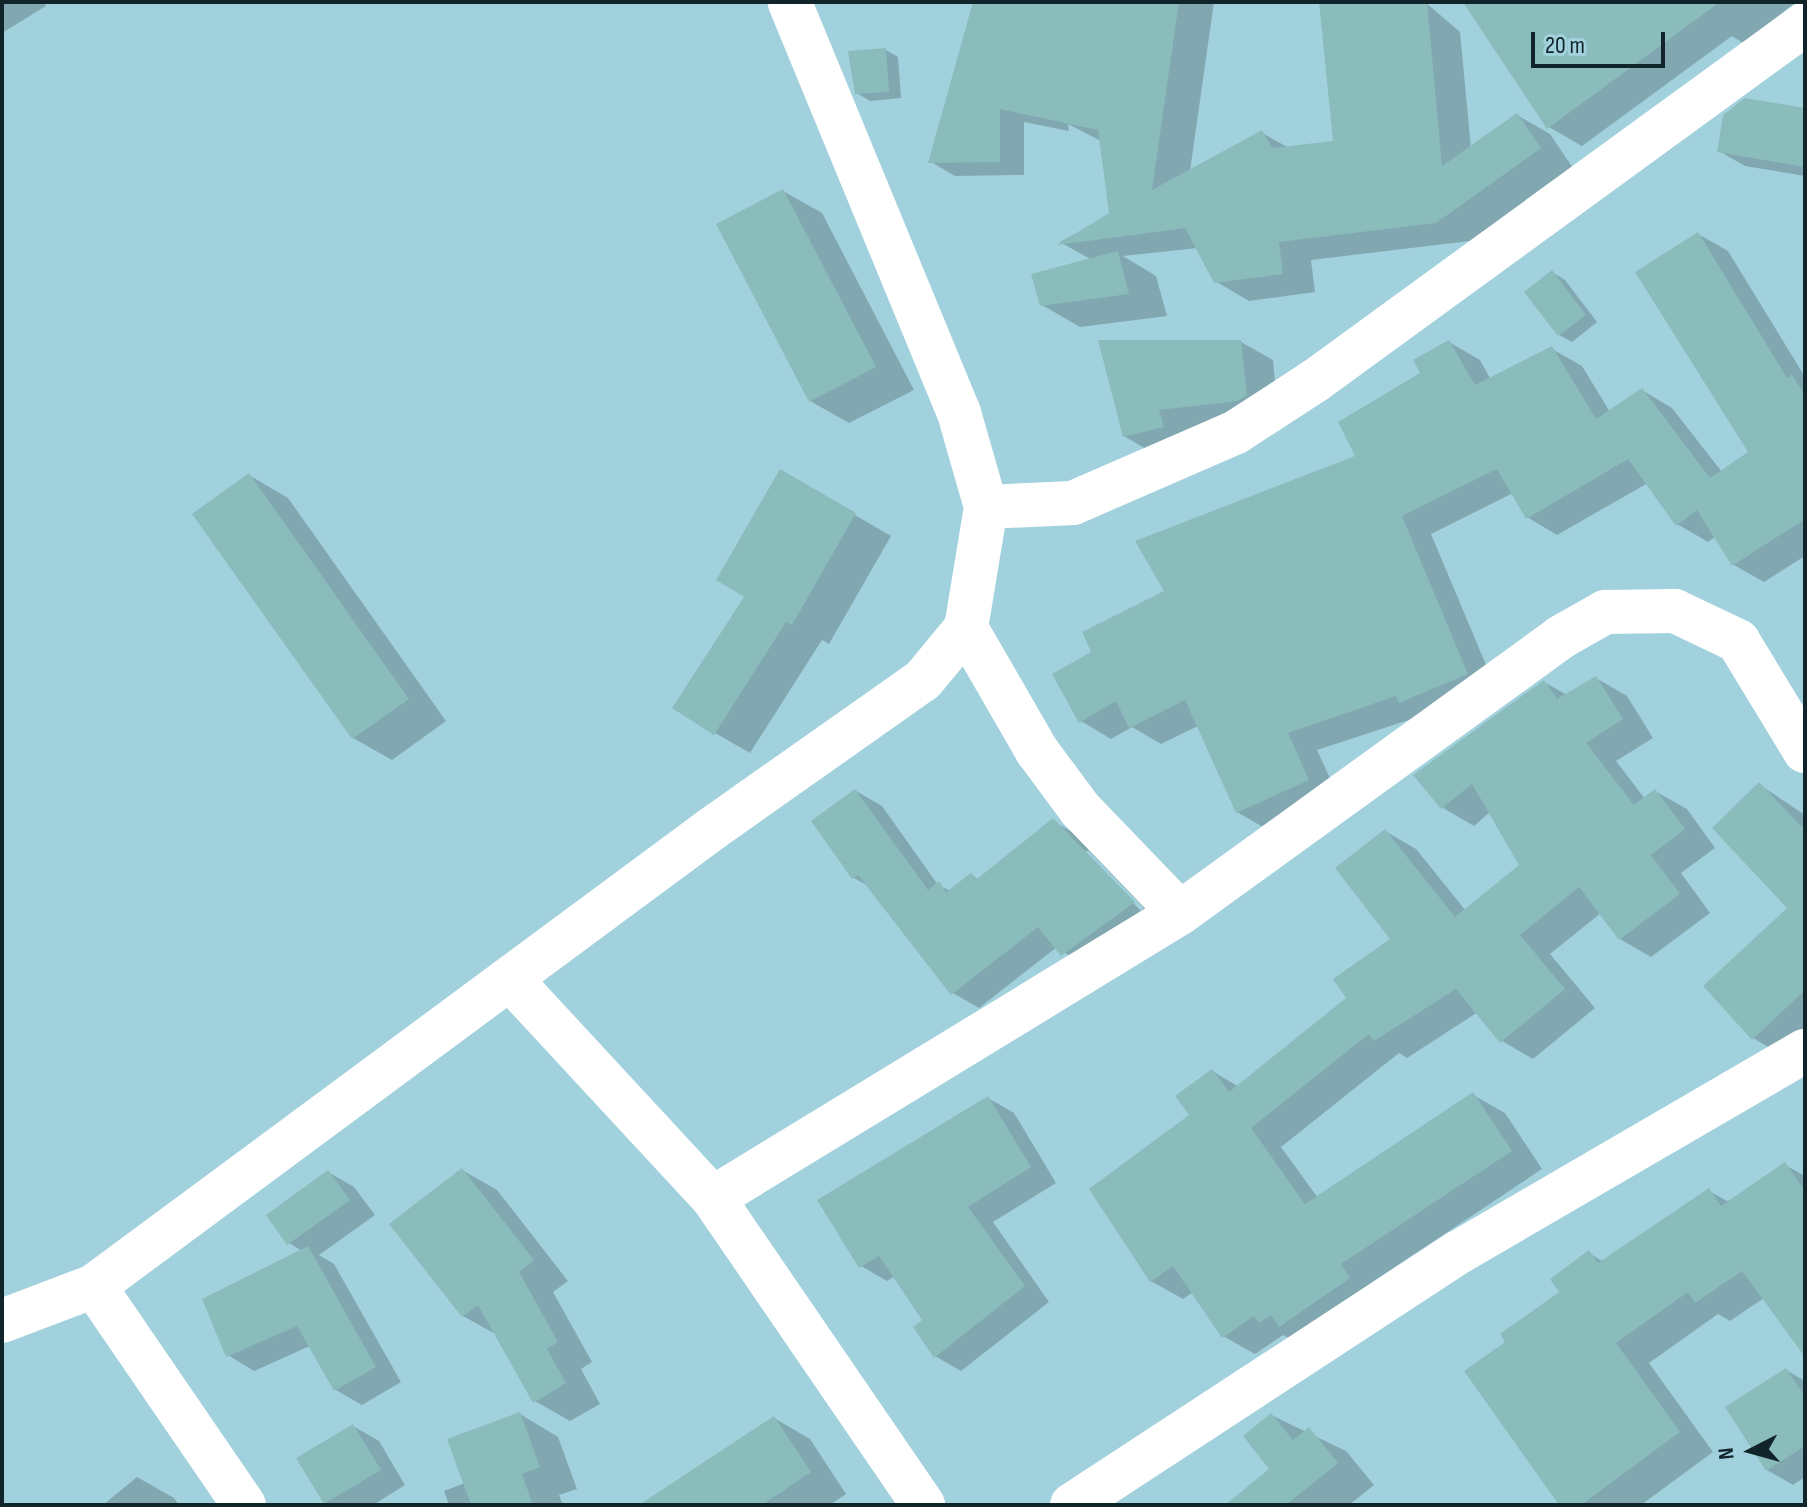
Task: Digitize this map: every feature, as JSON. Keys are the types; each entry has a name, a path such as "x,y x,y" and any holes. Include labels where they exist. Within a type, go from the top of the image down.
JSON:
{"street":[{"path":"2,1321 94,1286 923,680 966,628 986,507 959,413 790,2"},
{"path":"986,507 1073,503 1236,432 1316,380 1805,24"},
{"path":"713,1198 1180,913 1561,637 1605,612 1675,611 1738,641 1805,751"},
{"path":"966,628 1037,751 1063,786 1180,913"},
{"path":"510,979 713,1198 923,1505"},
{"path":"1072,1505 1459,1252 1805,1051"},
{"path":"94,1286 244,1505"}],"building":[{"path":"973,2 1179,2 1152,190 1262,130 1272,148 1333,141 1319,2 1427,2 1442,166 1517,113 1541,148 1436,223 1279,242 1283,274 1214,283 1185,228 1057,245 1109,213 1098,130 1000,109 1000,162 928,163"},
{"path":"1463,2 1720,2 1547,129"},
{"path":"886,48 889,92 855,94 848,51"},
{"path":"1745,98 1805,108 1805,167 1717,152 1723,115"},
{"path":"783,189 876,367 809,402 716,224"},
{"path":"1698,232 1787,378 1792,375 1805,395 1805,519 1732,566 1697,510 1676,526 1628,459 1526,519 1497,469 1402,516 1468,674 1399,703 1396,696 1288,733 1309,780 1236,813 1185,700 1129,728 1116,701 1079,723 1052,674 1091,652 1082,632 1164,591 1135,541 1355,456 1338,422 1420,373 1413,360 1449,340 1475,385 1552,346 1596,419 1642,388 1710,478 1748,452 1635,272"},
{"path":"1118,251 1129,294 1040,306 1031,274"},
{"path":"1552,270 1586,315 1558,336 1524,292"},
{"path":"1098,340 1241,340 1247,395 1238,401 1159,410 1164,427 1123,437"},
{"path":"780,469 856,513 792,625 786,622 714,735 672,708 744,597 716,580"},
{"path":"249,473 409,699 352,739 192,514"},
{"path":"1596,676 1623,719 1586,743 1634,805 1655,789 1685,829 1651,855 1680,894 1619,940 1579,887 1520,935 1565,989 1500,1043 1456,989 1374,1041 1369,1034 1251,1128 1305,1204 1473,1092 1512,1151 1341,1264 1350,1278 1279,1327 1271,1315 1259,1323 1254,1316 1222,1338 1173,1266 1150,1282 1089,1189 1189,1115 1175,1096 1212,1069 1229,1092 1346,998 1333,979 1390,939 1335,868 1385,829 1455,917 1519,865 1472,784 1441,809 1413,775 1544,680 1557,699"},
{"path":"1759,782 1805,830 1805,990 1752,1040 1703,986 1787,908 1712,828"},
{"path":"855,789 928,890 939,881 946,892 971,873 977,879 1053,818 1135,902 1061,956 1038,927 951,995 858,875 852,879 811,821"},
{"path":"988,1096 1031,1167 968,1207 1025,1286 934,1358 913,1327 922,1320 879,1256 859,1268 817,1200"},
{"path":"1785,1162 1805,1191 1805,1357 1742,1271 1695,1303 1688,1292 1616,1343 1680,1432 1581,1505 1559,1505 1464,1371 1505,1342 1500,1334 1559,1292 1550,1279 1589,1250 1598,1263 1709,1188 1721,1206"},
{"path":"462,1168 534,1260 519,1272 558,1342 547,1349 566,1383 533,1403 478,1305 462,1317 389,1224"},
{"path":"328,1170 350,1200 287,1245 266,1215"},
{"path":"308,1246 376,1367 334,1391 297,1326 226,1357 202,1299"},
{"path":"1786,1368 1805,1397 1805,1446 1766,1471 1725,1407"},
{"path":"520,1412 540,1467 522,1474 533,1505 471,1505 447,1439"},
{"path":"1271,1413 1293,1440 1309,1427 1338,1463 1286,1505 1225,1505 1269,1469 1243,1436"},
{"path":"774,1416 811,1472 762,1505 639,1505"},
{"path":"353,1424 381,1470 324,1504 296,1458"}]}
